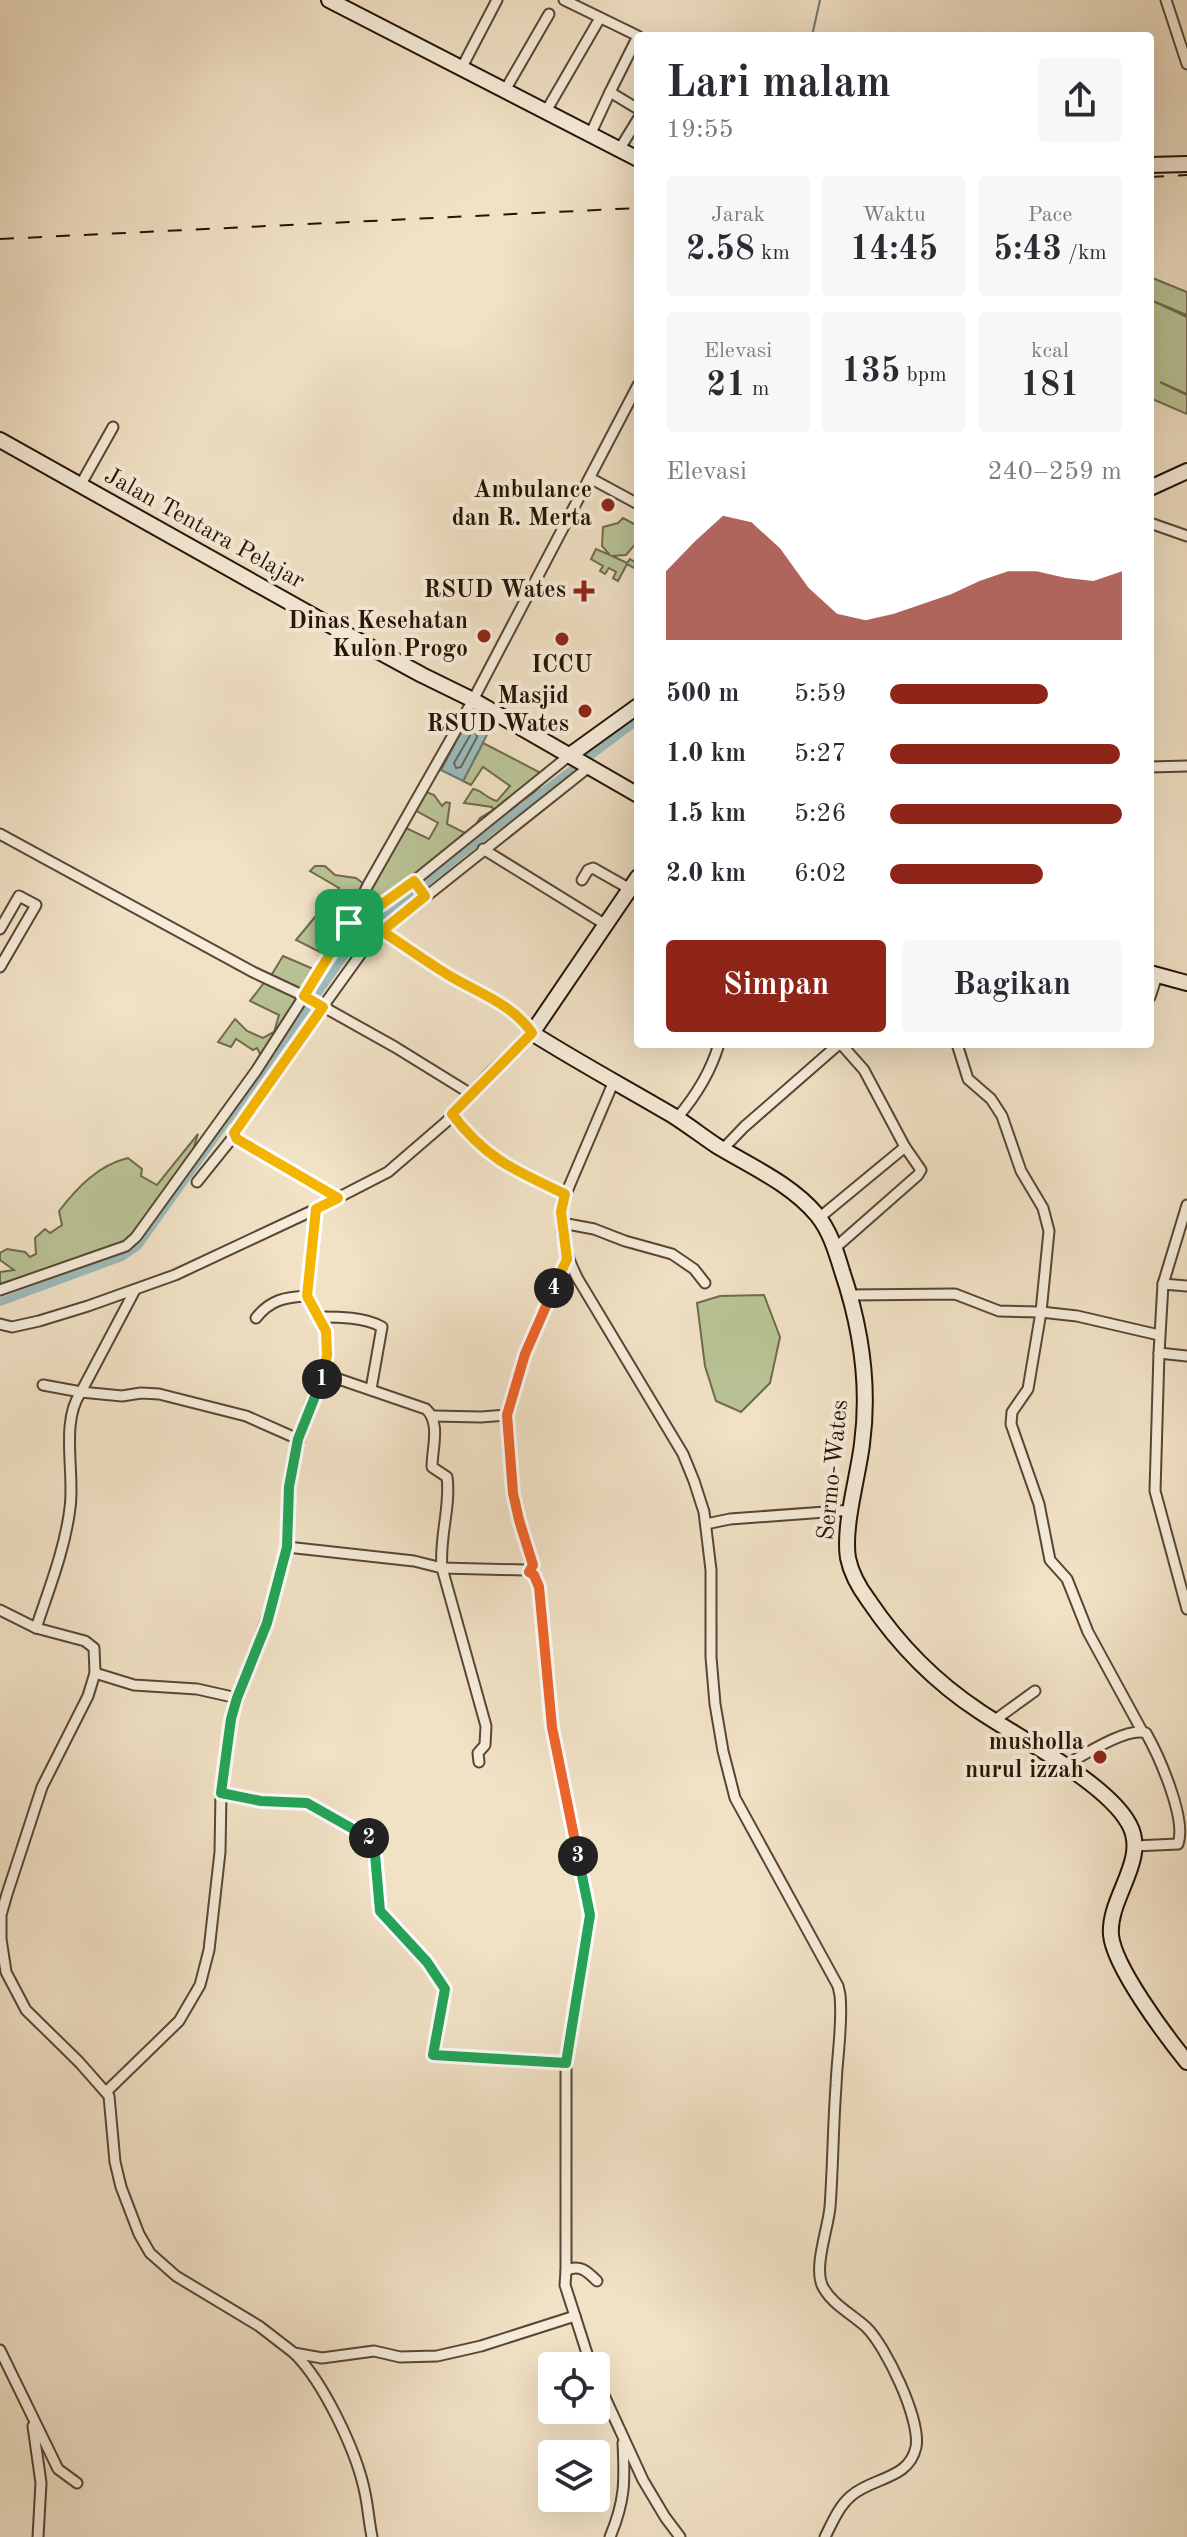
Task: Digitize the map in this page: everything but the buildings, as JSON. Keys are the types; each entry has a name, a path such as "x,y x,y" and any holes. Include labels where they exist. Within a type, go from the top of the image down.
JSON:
{"main road":[{"path":"329,0 634,157"},
{"path":"1154,165 1187,164"},
{"name":"Jalan Tentara Pelajar","path":"0,440 328,624 473,700 634,793"},
{"path":"1154,486 1187,471"},
{"path":"580,762 634,710"},
{"path":"532,1033 634,883"},
{"path":"1154,975 1187,983"},
{"name":"Sermo-Wates","path":"532,1033 677,1118 784,1186 819,1218 835,1248 864,1356 862,1441 847,1544 849,1562 866,1598 894,1637 927,1670 977,1710 1090,1783 1117,1806 1130,1826 1134,1846"},
{"path":"1134,1846 1111,1922 1111,1939 1139,1994 1187,2062"}],"street":[{"path":"461,69 497,0"},
{"path":"564,0 634,34"},
{"path":"1166,0 1187,64"},
{"path":"504,92 549,14"},
{"path":"545,113 600,18"},
{"path":"590,135 634,44"},
{"path":"610,92 634,107"},
{"path":"619,150 634,126"},
{"path":"0,1290 117,1251 136,1237 256,1071 306,998 349,923 473,700 634,393"},
{"path":"81,484 113,427"},
{"path":"590,478 634,502"},
{"path":"1154,524 1187,536"},
{"path":"349,923 371,912 492,830 580,762"},
{"path":"197,1182 234,1136 237,1126 370,941 483,849 492,830 580,762"},
{"path":"1154,767 1187,766"},
{"path":"0,834 321,1006 471,1094"},
{"path":"483,849 606,925"},
{"path":"582,880 593,868 634,883"},
{"path":"415,883 424,895"},
{"path":"0,929 19,896 36,905 0,967"},
{"path":"0,1324 12,1327 23,1325 175,1275 388,1172 452,1114 532,1033 522,1019 509,1009 446,974 382,931"},
{"path":"677,1118 690,1102 715,1059 718,1048"},
{"path":"723,1149 835,1048"},
{"path":"835,1248 920,1173 920,1166 905,1147 864,1070 844,1048"},
{"path":"958,1048 968,1079 991,1099 1002,1116 1021,1171 1043,1208 1049,1231 1041,1312 1028,1389 1012,1412 1011,1424 1039,1504 1050,1560 1067,1579 1088,1632 1142,1731 1160,1757 1176,1804 1181,1837 1178,1844 1134,1846"},
{"path":"614,1081 565,1194 561,1212 567,1259 683,1454 704,1512 711,1570 711,1657 715,1704 735,1798 838,1986 840,1995 830,2209 820,2275 830,2298 868,2329 880,2344 898,2379 917,2431 916,2447 907,2466 895,2475 852,2494 825,2537"},
{"path":"452,1114 468,1134 501,1163 565,1194"},
{"path":"234,1136 338,1198"},
{"path":"819,1218 905,1147"},
{"path":"1187,1205 1163,1284 1155,1491 1187,1609"},
{"path":"106,2092 179,2021 200,1985 209,1950 216,1905 221,1793 231,1719 267,1623 287,1547 289,1487 298,1439 324,1374 328,1339 324,1323 307,1296 316,1209"},
{"path":"562,1223 594,1229 672,1254 694,1269 705,1283"},
{"path":"529,1572 533,1565 513,1493 507,1415 525,1354 567,1259"},
{"path":"1163,1284 1187,1286"},
{"path":"36,1628 58,1564 71,1506 72,1409 135,1290"},
{"path":"850,1295 955,1294 999,1311 1077,1316 1159,1335"},
{"path":"256,1318 266,1305 277,1300 307,1296"},
{"path":"319,1317 344,1317 382,1327 371,1389"},
{"path":"1159,1353 1187,1356"},
{"path":"324,1374 426,1409 434,1416 432,1467 447,1477 448,1488 440,1546 442,1568 486,1726 485,1745 478,1753 479,1762"},
{"path":"43,1385 122,1396 159,1394 246,1416 298,1439"},
{"path":"434,1416 507,1415"},
{"path":"706,1524 730,1519 852,1510"},
{"path":"287,1547 414,1561 442,1568 524,1570 534,1575 539,1587 552,1727 590,1915 566,2063 565,2285 587,2352"},
{"path":"0,1610 36,1628 90,1644 96,1658 88,1696 42,1787 1,1915 2,1955 6,1972 26,2010 106,2092 111,2103 115,2162 121,2187 139,2234 150,2253 176,2276 259,2326 309,2367 347,2441 365,2490 372,2537"},
{"path":"95,1673 134,1685 197,1689 237,1698"},
{"path":"995,1720 1035,1691"},
{"path":"1064,1766 1104,1744 1142,1731"},
{"path":"221,1793 261,1801 307,1803 372,1841 380,1911 427,1962 445,1989 433,2055 566,2063"},
{"path":"566,2271 577,2268 586,2270 597,2281"},
{"path":"294,2353 322,2358 374,2351 400,2357 437,2356 481,2346 575,2316"},
{"path":"0,2350 58,2469 77,2483"},
{"path":"610,2410 657,2505 680,2537"},
{"path":"32,2415 41,2483 38,2537"},
{"path":"610,2537 621,2512 625,2483 623,2440"}],"green space":[{"path":"1154,279 1187,292 1187,315 1154,301"},
{"path":"1154,301 1187,317 1187,394 1160,382 1187,395 1187,414 1154,400"},
{"path":"623,518 634,524 634,546 626,555 612,556 627,563 630,559 634,562 634,568 627,564 618,581 613,578 616,572 609,568 605,574 600,571 603,566 591,559 596,549 610,555 602,546 603,527 618,523"},
{"path":"483,743 541,773 547,780 518,808 506,812 350,935 329,965 404,827 429,839 438,823 415,810 424,791 434,795 442,806 450,803 447,824 469,835 480,818 493,810 492,807 464,803 473,789 497,801 510,786 483,767 471,785 463,781"},
{"path":"315,866 325,866 335,875 356,878 364,884 339,938 321,963 324,954 296,940 339,888 310,871"},
{"path":"283,956 318,971 261,1056 257,1048 253,1050 236,1039 231,1047 218,1042 235,1019 247,1031 263,1038 274,1032 279,1015 250,1001"},
{"path":"198,1134 190,1160 132,1241 31,1277 0,1284 0,1272 14,1270 0,1260 0,1253 7,1249 25,1252 30,1257 36,1254 35,1238 45,1229 50,1233 62,1225 59,1211 98,1172 128,1158 142,1169 141,1176 157,1185"},
{"path":"764,1295 780,1337 770,1383 741,1412 716,1401 705,1366 697,1303 720,1296"}],"water":[{"path":"468,719 489,731 463,781 441,770"}],"waterway":[{"path":"813,32 820,0"},
{"path":"0,1302 122,1257 138,1246 357,938 492,830 634,723"}],"railway":[{"path":"1154,177 1187,175"},
{"path":"0,239 634,208"}],"place":[{"name":"Ambulance dan R. Merta","path":"608,505"},
{"name":"RSUD Wates","path":"584,591"},
{"name":"Dinas Kesehatan Kulon Progo","path":"484,636"},
{"name":"ICCU","path":"562,639"},
{"name":"Masjid RSUD Wates","path":"585,711"},
{"name":"musholla nurul izzah","path":"1100,1757"}],"route":[{"path":"414,881 425,896 382,931 446,974 509,1009 522,1019 532,1033 452,1114 468,1134 501,1163 565,1194 561,1212 567,1259 525,1354 507,1415 513,1493 533,1565 529,1572 534,1575 539,1587 552,1727 590,1915 566,2063 433,2055 445,1989 427,1962 380,1911 374,1843 370,1838 307,1803 261,1801 221,1793 231,1719 267,1623 287,1547 289,1487 298,1439 325,1369 328,1339 324,1323 307,1296 316,1209 338,1198 237,1139 234,1133 323,1007 304,996 349,923 371,912 414,881"}]}
